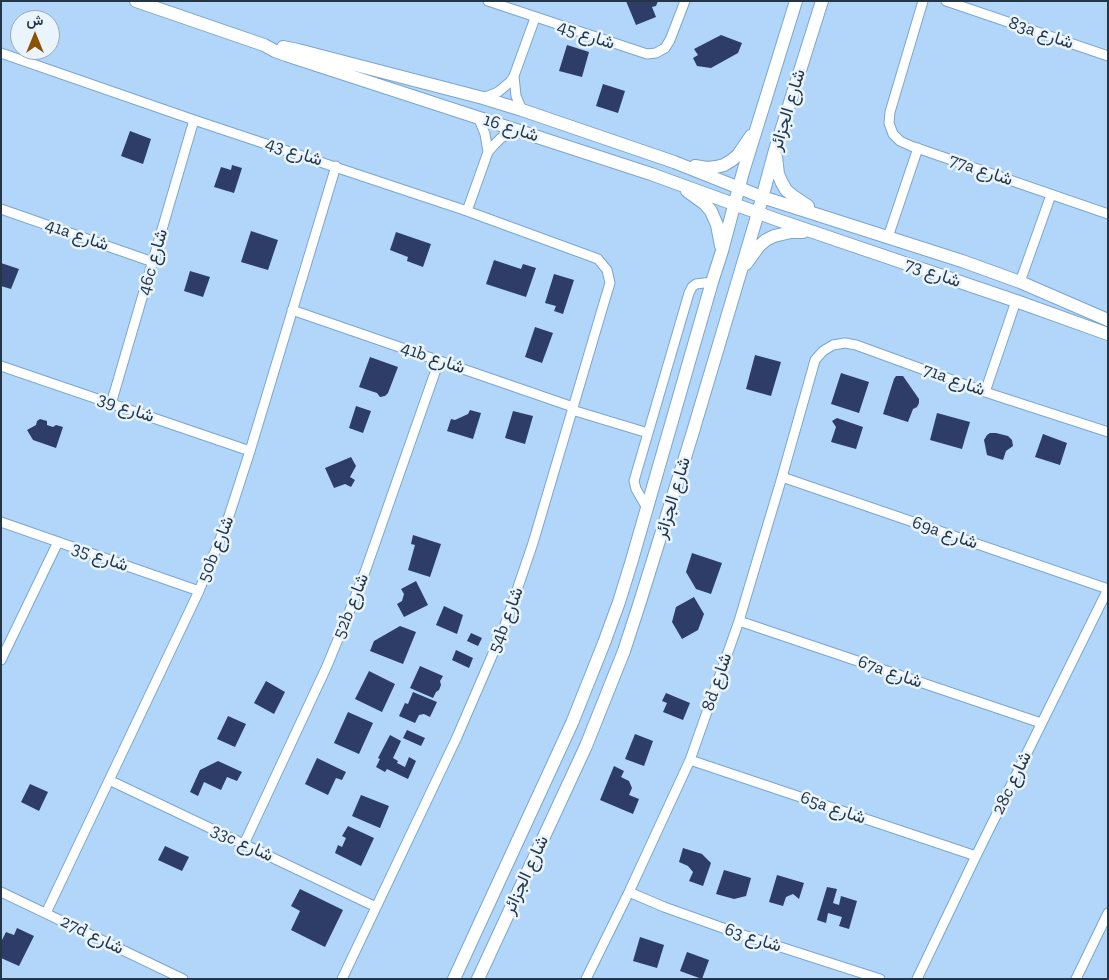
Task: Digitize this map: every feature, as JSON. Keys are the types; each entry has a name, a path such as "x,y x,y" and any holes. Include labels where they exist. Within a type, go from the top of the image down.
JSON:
{"main road":[{"name":"شارع 16","path":"136,1 264,45 286,55 677,183 758,213"},
{"name":"شارع الجزائر","path":"454,979 547,779 589,683 619,602 722,250 738,188 796,1"},
{"name":"شارع الجزائر","path":"478,979 586,746 624,651 692,435 775,150 822,1"},
{"name":"شارع 16","path":"264,45 298,50 483,98 674,162 762,197"},
{"path":"674,162 707,168 724,165 738,154 759,123"},
{"path":"775,150 778,174 786,190 832,219"},
{"path":"677,183 705,204 711,211 718,226 722,250"},
{"name":"شارع 73","path":"762,197 962,261 1020,282 1108,320"},
{"name":"شارع 73","path":"758,213 1108,334"},
{"path":"740,272 759,246 774,236 791,232 819,234"}],"street":[{"name":"شارع 45","path":"488,1 647,54 656,53 665,48 675,30 685,1"},
{"name":"77a شارع","path":"923,1 890,112 889,123 893,134 900,142 1108,214"},
{"name":"83a شارع","path":"946,1 1108,56"},
{"path":"483,98 498,92 514,76 535,18"},
{"name":"شارع 43","path":"1,53 194,120 336,166 585,253"},
{"path":"514,76 516,96 522,110"},
{"path":"477,117 485,134 488,152"},
{"name":"46c شارع","path":"111,404 194,120"},
{"path":"467,211 488,152 501,138 518,130"},
{"path":"888,237 918,148"},
{"name":"50b شارع","path":"46,913 199,590 227,522 336,166"},
{"path":"1020,282 1051,195"},
{"name":"41a شارع","path":"1,209 153,262"},
{"name":"54b شارع","path":"342,979 457,737 504,628 519,586 610,283 607,270 598,259 585,253"},
{"path":"647,508 634,486 634,481 689,293 696,284 712,282"},
{"path":"985,392 1016,301"},
{"name":"41b شارع","path":"292,310 648,433"},
{"name":"71a شارع","path":"812,371 815,360 823,351 833,345 845,343 985,392 1108,432"},
{"name":"52b شارع","path":"244,844 327,666 348,615 439,360"},
{"name":"شارع 39","path":"1,366 250,451"},
{"name":"8d شارع","path":"586,979 629,892 690,760 739,621 812,371"},
{"name":"69a شارع","path":"782,477 1108,589"},
{"name":"شارع 35","path":"1,522 199,590"},
{"path":"1,660 58,542"},
{"name":"28c شارع","path":"917,979 1108,589"},
{"name":"67a شارع","path":"739,621 1041,723"},
{"name":"65a شارع","path":"690,760 976,856"},
{"name":"33c شارع","path":"109,780 376,907"},
{"name":"27d شارع","path":"1,892 184,979"},
{"name":"شارع 63","path":"629,892 736,933 880,979"},
{"path":"1076,979 1108,913"}],"building":[{"path":"626,1 658,1 656,6 652,7 656,17 636,25"},
{"path":"721,35 742,43 738,53 711,68 697,66 693,58 698,55 694,49"},
{"path":"567,45 589,52 582,77 559,71"},
{"path":"603,84 625,91 618,113 596,106"},
{"path":"130,131 151,139 143,164 121,156"},
{"path":"232,165 242,168 234,193 214,187 221,167 231,170"},
{"path":"251,231 278,240 268,270 241,262"},
{"path":"396,232 431,244 423,267 407,261 408,257 390,250"},
{"path":"494,260 521,269 523,264 536,268 526,297 486,284"},
{"path":"1,263 19,269 11,289 1,286"},
{"path":"190,271 210,277 203,297 184,291"},
{"path":"554,274 574,280 563,314 554,311 556,306 545,303"},
{"path":"535,327 553,333 542,363 525,357"},
{"path":"755,355 781,362 771,396 746,389"},
{"path":"370,357 398,367 388,393 385,396 380,397 377,393 359,387"},
{"path":"841,373 869,382 859,413 831,404"},
{"path":"896,376 903,376 919,399 919,403 913,409 908,422 883,414"},
{"path":"356,406 371,411 363,433 349,428"},
{"path":"470,410 481,413 473,439 447,431 451,419 455,420 468,414"},
{"path":"513,411 533,416 525,444 505,438"},
{"path":"937,413 970,422 962,449 930,440"},
{"path":"837,418 863,427 856,449 831,442 836,427 832,421"},
{"path":"40,419 47,421 47,425 63,427 56,448 33,440 27,430 36,425"},
{"path":"990,433 1008,436 1012,440 1013,446 1006,451 1003,460 987,455 984,440"},
{"path":"1043,434 1067,443 1060,465 1035,457"},
{"path":"351,457 356,466 350,477 355,480 351,487 345,484 334,488 325,468"},
{"path":"413,535 441,544 430,577 408,570 415,545 411,544"},
{"path":"692,553 722,563 711,594 696,589 686,572"},
{"path":"416,581 428,605 404,617 397,604 402,601 404,594 401,589"},
{"path":"694,597 704,614 698,630 682,639 672,622 676,607"},
{"path":"444,606 463,615 457,634 436,625"},
{"path":"400,626 416,632 403,664 370,651 374,641"},
{"path":"471,633 482,638 478,646 467,641"},
{"path":"456,650 473,658 469,668 452,660"},
{"path":"420,666 443,676 440,681 439,690 433,698 410,688"},
{"path":"369,671 395,684 382,712 355,699"},
{"path":"266,681 285,692 274,714 254,703"},
{"path":"413,692 437,702 430,717 424,714 419,715 415,723 399,716 405,703 408,704"},
{"path":"666,693 690,703 683,720 663,712 667,703 662,701"},
{"path":"348,712 373,723 359,754 334,743"},
{"path":"228,716 246,724 235,747 217,739"},
{"path":"407,730 425,738 421,746 403,738"},
{"path":"635,734 653,741 644,766 625,759"},
{"path":"390,735 401,741 393,758 398,761 397,763 405,767 409,757 416,761 408,779 387,769 385,772 376,767 380,759 378,758"},
{"path":"317,758 346,772 342,780 336,778 328,795 305,784"},
{"path":"218,761 242,772 237,781 227,777 221,790 204,782 198,796 190,792 200,770"},
{"path":"614,766 624,771 621,777 629,781 632,788 629,795 639,799 633,814 600,800"},
{"path":"30,784 48,792 39,811 21,802"},
{"path":"361,795 389,806 380,828 352,816"},
{"path":"348,826 374,838 361,866 335,853 338,845 342,847 346,838 342,836"},
{"path":"165,846 189,857 182,871 158,860"},
{"path":"683,848 702,854 711,863 703,886 689,881 693,872 688,866 679,862"},
{"path":"724,870 751,878 746,896 734,899 716,894"},
{"path":"777,875 804,883 799,899 793,894 786,897 783,906 769,902"},
{"path":"827,887 837,889 833,903 839,905 841,896 857,901 849,929 839,926 842,917 828,913 826,923 817,920"},
{"path":"300,889 343,910 325,947 291,930 300,911 291,906"},
{"path":"17,928 34,936 19,966 1,958 1,942 6,932 14,935"},
{"path":"640,937 664,945 657,968 633,961"},
{"path":"687,952 709,960 702,979 680,971"}]}
